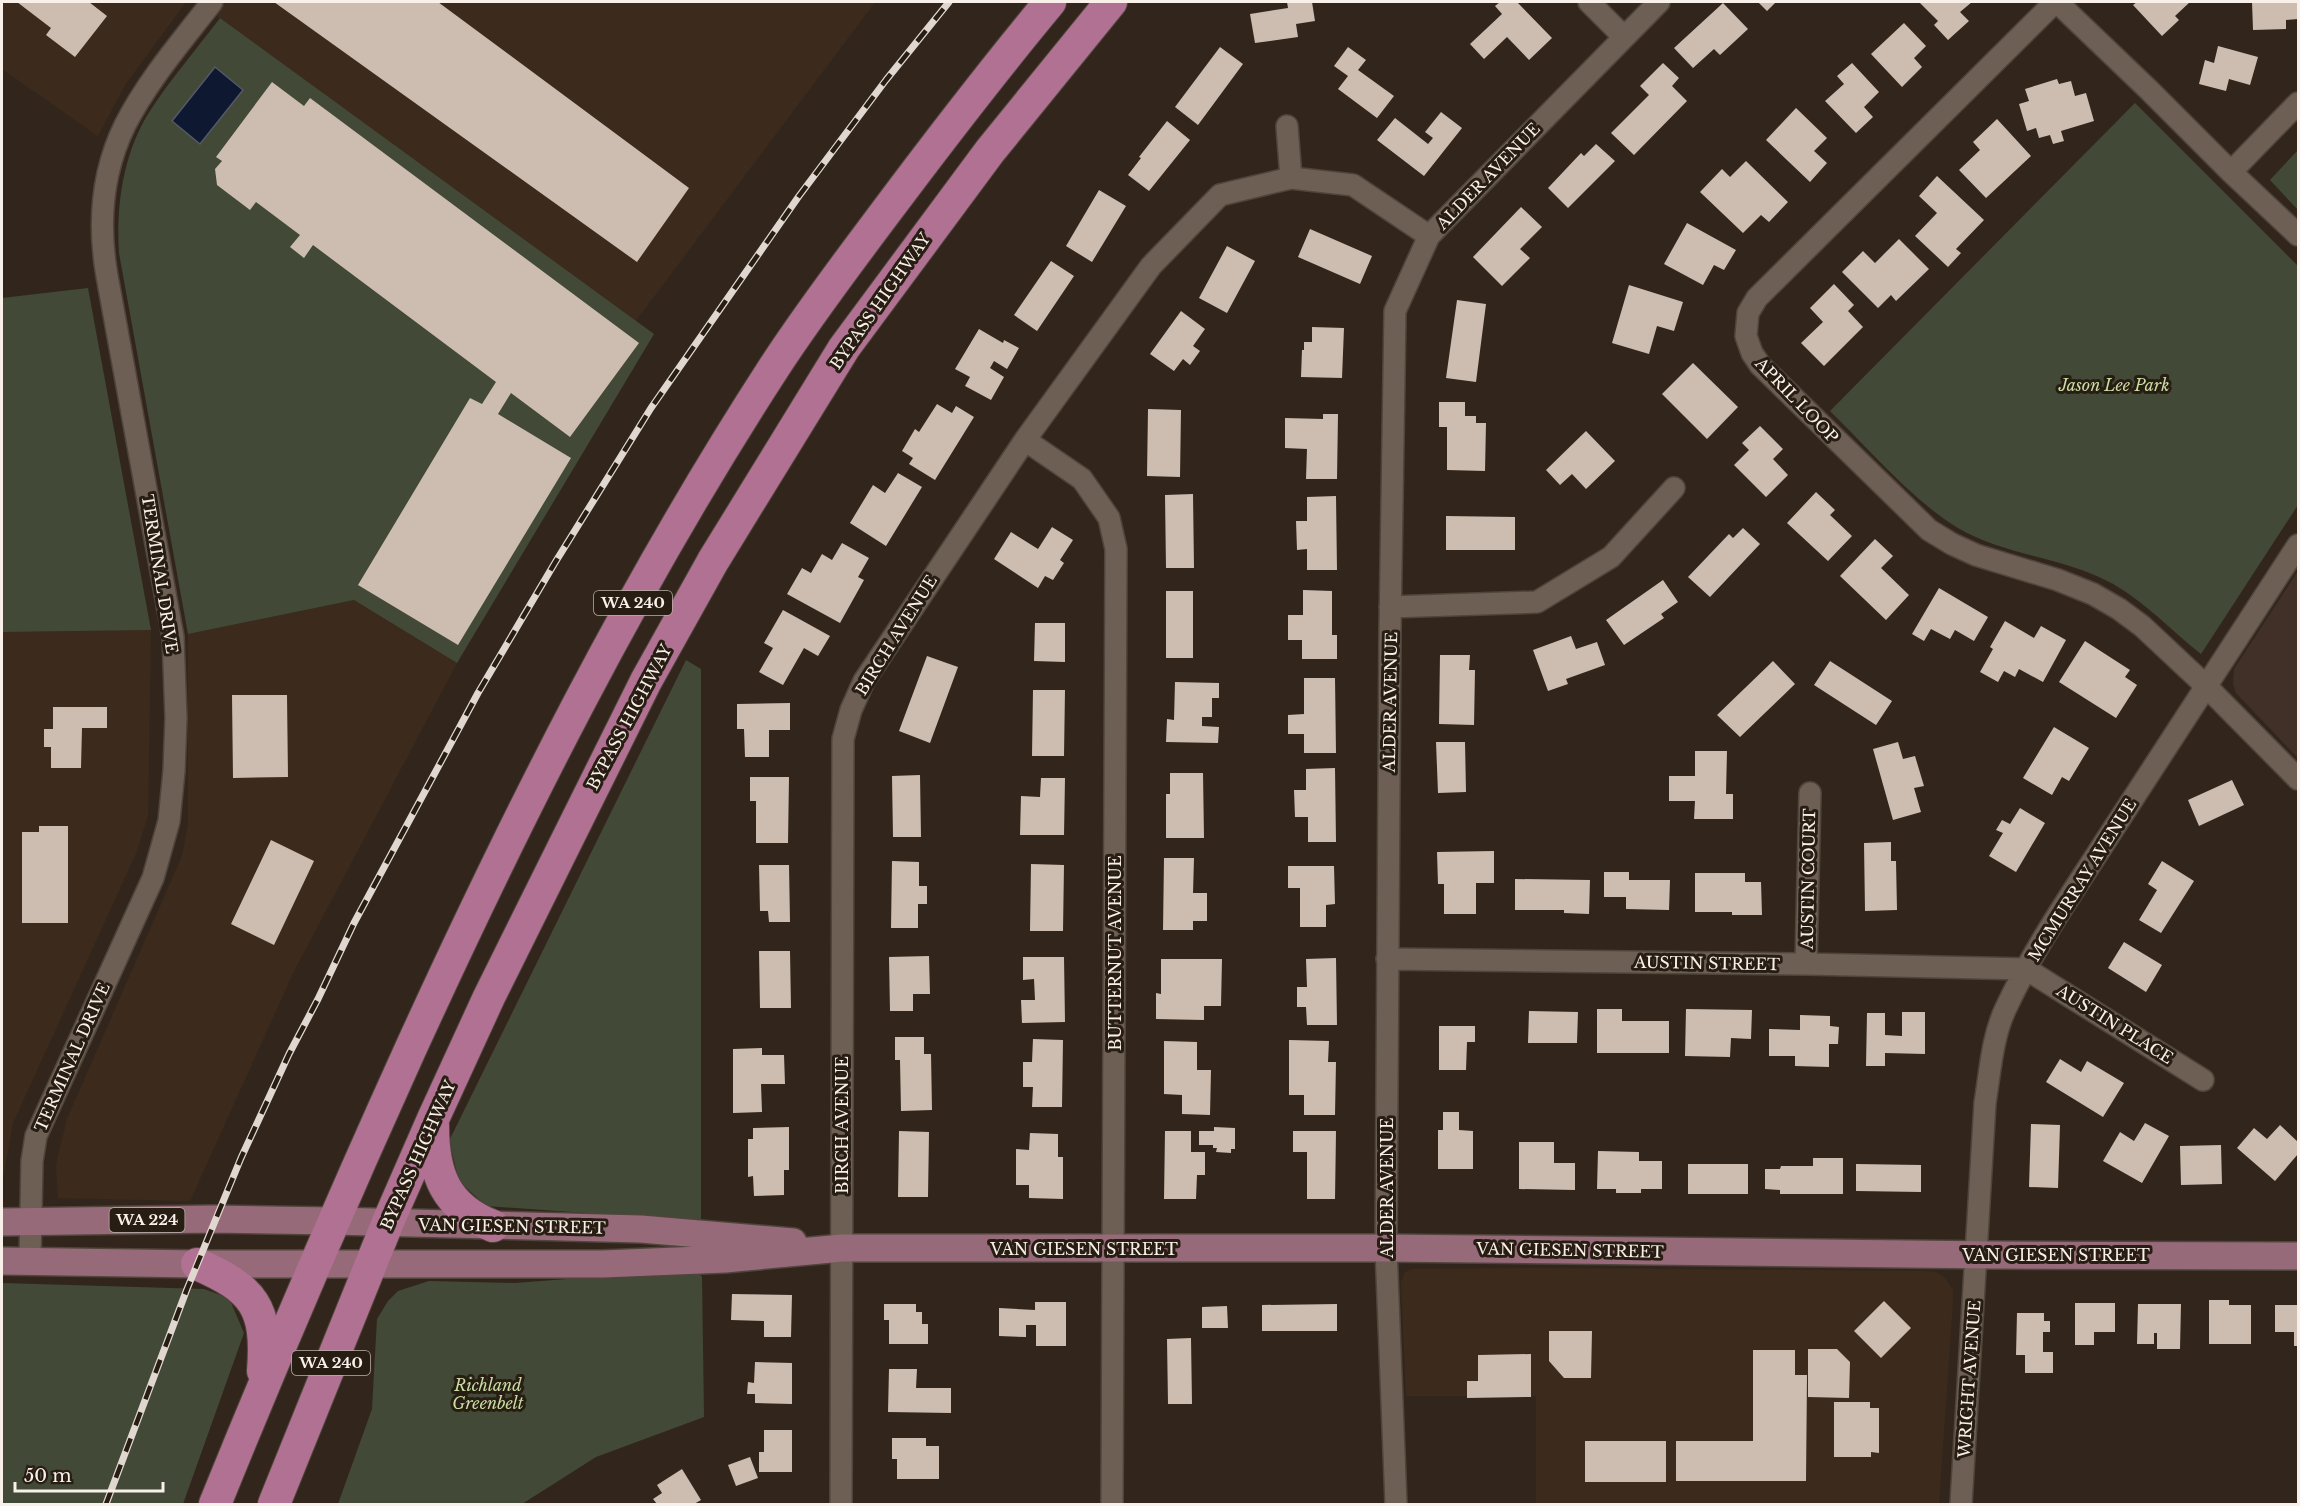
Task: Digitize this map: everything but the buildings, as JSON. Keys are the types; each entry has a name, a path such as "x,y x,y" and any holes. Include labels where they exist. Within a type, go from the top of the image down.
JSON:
{"highway":[{"name":"WA 240","path":"215,1504 314,1264 445,974 535,787 623,621 780,359 833,283 922,164 1050,2"},
{"name":"BYPASS HIGHWAY","path":"274,1504 388,1222 433,1119 510,955 646,681 713,561 844,348 900,269 990,151 1111,2"},
{"path":"433,1119 436,1168 441,1181 460,1206 472,1216 493,1226"},
{"path":"197,1264 234,1284 248,1295 261,1315 263,1329 261,1389"}],"main road":[{"name":"VAN GIESEN STREET","path":"2,1222 214,1219 603,1228 693,1233 842,1248"},
{"name":"VAN GIESEN STREET","path":"2,1261 197,1264 677,1262 842,1248 1386,1248 2298,1256"}],"street":[{"name":"TERMINAL DRIVE","path":"30,1261 32,1161 36,1136 76,1043 153,878 169,821 174,771 176,718 173,637 106,276 103,256 102,207 110,167 125,126 148,87 212,2"},
{"path":"1589,2 1624,37"},
{"name":"ALDER AVENUE","path":"1396,1504 1386,1248 1390,607 1395,311 1429,236 1659,2"},
{"name":"APRIL LOOP","path":"2298,235 2056,2 1757,298 1748,313 1746,336 1752,353 1760,365 1929,530 1976,555 2058,580 2093,594 2119,609 2142,626 2205,685 2298,779"},
{"path":"2231,172 2298,103"},
{"path":"1287,126 1291,178"},
{"name":"BIRCH AVENUE","path":"841,1504 843,739 851,710 864,681 1025,440 1151,266 1220,195 1291,178 1353,185 1429,236"},
{"name":"BUTTERNUT AVENUE","path":"1025,440 1082,479 1109,518 1116,549 1113,1504"},
{"path":"1390,607 1537,602 1611,558 1674,488"},
{"name":"MCMURRAY AVENUE","path":"1976,1254 1985,1103 1992,1058 2004,1012 2026,969 2071,896 2205,685 2298,545"},
{"name":"AUSTIN COURT","path":"1806,964 1810,793"},
{"name":"AUSTIN STREET","path":"1387,959 2026,969"},
{"name":"AUSTIN PLACE","path":"2026,969 2203,1080"},
{"name":"WRIGHT AVENUE","path":"1961,1504 1976,1254"}],"shaded area":[{"path":"2,2 186,2 125,85 98,136 2,69"},
{"path":"198,2 875,2 635,322"},
{"path":"2298,571 2298,758 2236,693 2233,684 2234,669"},
{"path":"354,600 457,663 294,971 190,1201 58,1198 56,1165 67,1119 182,856 188,824 188,634"},
{"path":"151,630 148,815 137,851 13,1123 2,1183 2,632"},
{"path":"1412,1269 1936,1272 1944,1277 1953,1290 1939,1504 1536,1504 1536,1396 1406,1396 1401,1282 1405,1272"}],"green space":[{"path":"220,18 654,334 457,663 354,600 188,634 119,253 118,235 123,181 132,146 139,130 165,90"},
{"name":"Jason Lee Park","path":"2135,103 2298,266 2298,505 2201,654 2140,602 2113,584 2064,564 1992,544 1941,517 1891,473 1830,411"},
{"path":"2298,150 2298,210 2270,180"},
{"path":"88,288 151,630 2,632 2,298"},
{"path":"686,660 701,669 701,1221 486,1206 459,1181 449,1141"},
{"name":"Richland Greenbelt","path":"697,1269 702,1277 704,1417 596,1457 522,1504 338,1504 372,1409 377,1319 388,1301 398,1291 429,1281 515,1283"},
{"path":"2,1283 204,1289 229,1298 244,1333 183,1504 2,1504"}],"water":[{"path":"215,67 243,90 200,144 172,121"}],"railway":[{"path":"106,1504 187,1289 241,1158 289,1054 354,923 478,693 556,561 651,408 799,196 886,80 949,2"}]}
